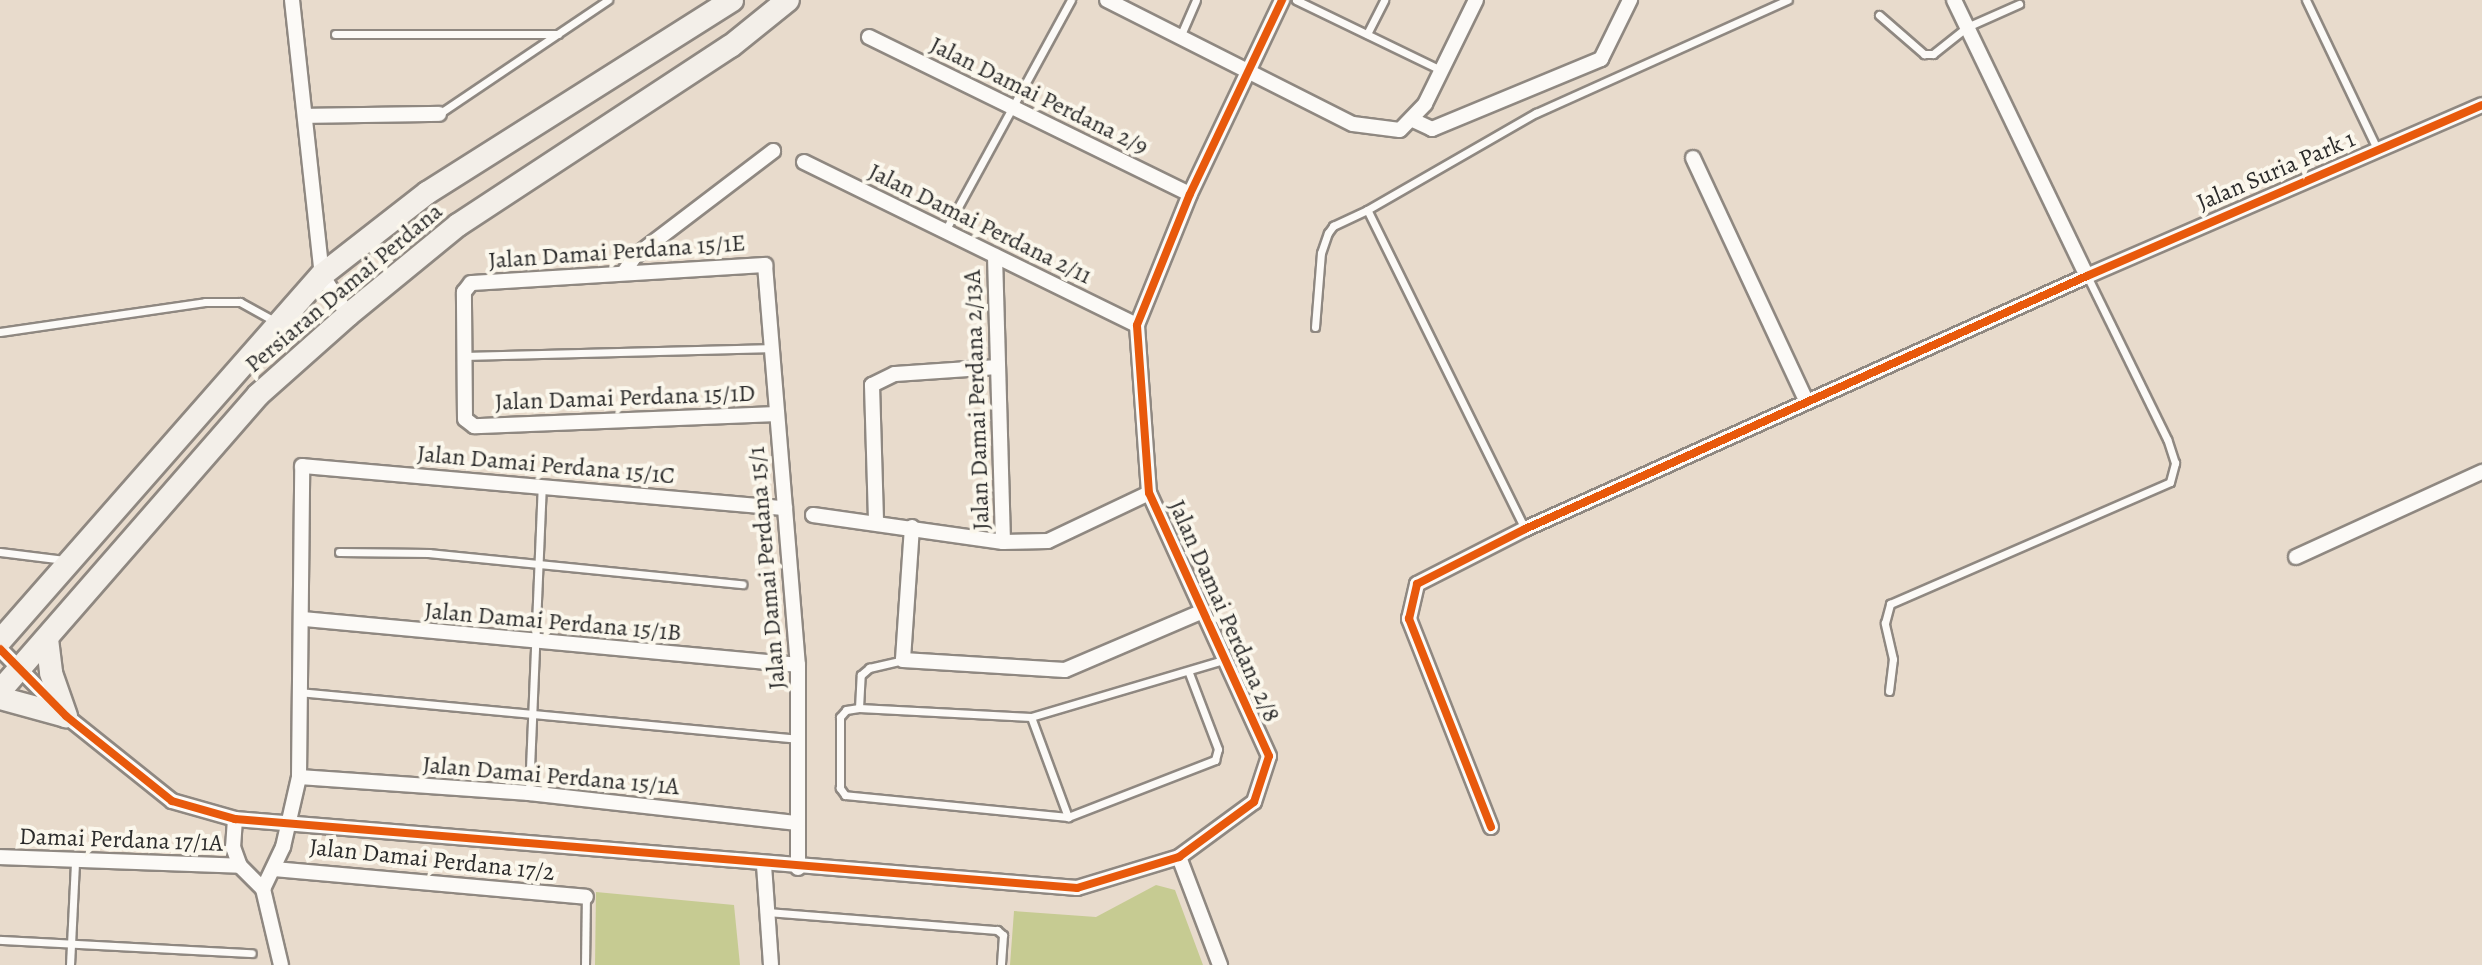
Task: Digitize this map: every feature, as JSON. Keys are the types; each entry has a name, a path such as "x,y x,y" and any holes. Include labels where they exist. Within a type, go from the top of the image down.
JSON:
{"main road":[{"name":"Persiaran Damai Perdana","path":"0,691 258,395 348,315 458,225 731,46 788,0"},
{"name":"Persiaran Damai Perdana","path":"0,641 67,560 322,275 427,193 725,4"},
{"path":"725,4 705,30 716,43 731,46"},
{"path":"47,639 51,673 66,716"},
{"path":"0,698 66,716"}],"street":[{"path":"292,0 322,275 348,315"},
{"path":"1107,0 1353,124 1400,130 1415,121 1476,0"},
{"name":"Jalan Damai Perdana 2/8","path":"1179,857 1254,802 1269,756 1149,493 1137,325 1190,194 1282,0"},
{"path":"1415,121 1432,129 1601,59 1630,0"},
{"path":"1954,0 2087,276"},
{"name":"Jalan Damai Perdana 2/9","path":"869,37 1190,194"},
{"name":"Jalan Suria Park 1","path":"1491,827 1409,619 1417,584 1525,529 2087,276 2482,105"},
{"path":"305,116 439,114"},
{"path":"625,271 634,257 773,151"},
{"path":"1693,158 1807,402"},
{"name":"Jalan Damai Perdana 2/11","path":"804,162 1137,325"},
{"name":"Jalan Damai Perdana 2/13A","path":"995,256 1003,542"},
{"name":"Jalan Damai Perdana 15/1E","path":"467,356 464,292 471,283 625,271 765,265"},
{"name":"Jalan Damai Perdana 15/1","path":"765,265 798,665 802,739 798,868"},
{"name":"Jalan Damai Perdana 15/1D","path":"467,356 465,419 474,426 777,414"},
{"path":"876,520 869,395 882,377 998,367"},
{"name":"Jalan Damai Perdana 15/1C","path":"304,619 302,466 785,508"},
{"path":"2296,557 2482,472"},
{"path":"813,515 876,520 1003,542 1048,541 1149,493"},
{"path":"912,527 903,660 1065,670 1201,612"},
{"path":"263,889 274,869 299,777 299,692 304,619"},
{"name":"Jalan Damai Perdana 15/1B","path":"304,619 535,645 798,665"},
{"path":"0,649 66,716 172,801 235,819 286,821 798,868 1077,888 1179,857 1220,965"},
{"name":"Jalan Damai Perdana 15/1A","path":"299,777 529,793 797,823"},
{"path":"235,819 233,847 240,866 263,889 281,965"},
{"name":"Damai Perdana 17/1A","path":"0,857 240,866"},
{"path":"764,865 771,965"},
{"name":"Jalan Damai Perdana 17/2","path":"274,869 586,897"}],"lane":[{"path":"439,114 608,0"},
{"path":"945,231 1071,0"},
{"path":"1180,37 1196,0"},
{"path":"1296,0 1441,70"},
{"path":"1367,34 1384,0"},
{"path":"1315,327 1321,253 1333,226 1367,210 1536,113 1788,0"},
{"path":"2306,0 2377,149"},
{"path":"1879,15 1924,54 1933,54 1967,27 2019,4"},
{"path":"335,34 558,34"},
{"path":"1367,210 1525,529"},
{"path":"1889,691 1893,659 1885,623 1890,604 2170,482 2175,463 2167,439 2087,276"},
{"path":"0,332 205,302 240,302 276,323"},
{"path":"467,356 772,348"},
{"path":"529,793 542,487"},
{"path":"0,552 67,560"},
{"path":"339,552 429,553 537,567 742,584"},
{"path":"859,708 861,675 903,660"},
{"path":"1189,673 1218,749 1215,760 1068,817 845,795 840,788 840,717 846,710 859,708 1031,717 1189,673 1224,660"},
{"path":"299,692 802,739"},
{"path":"1031,717 1068,817"},
{"path":"70,965 75,862"},
{"path":"585,965 586,897"},
{"path":"767,912 997,930 1003,935 1001,965"},
{"path":"0,940 252,953"}],"green space":[{"path":"1156,885 1175,890 1203,965 1010,965 1014,911 1096,917"},
{"path":"596,892 734,905 740,965 595,965"}],"cycle path":[{"path":"0,649 66,716 172,801 235,819 1077,888 1179,857 1254,802 1269,756 1149,493 1137,325 1190,194 1282,0"},
{"path":"1491,827 1409,619 1417,584 1525,529 2087,276 2482,105"}]}
